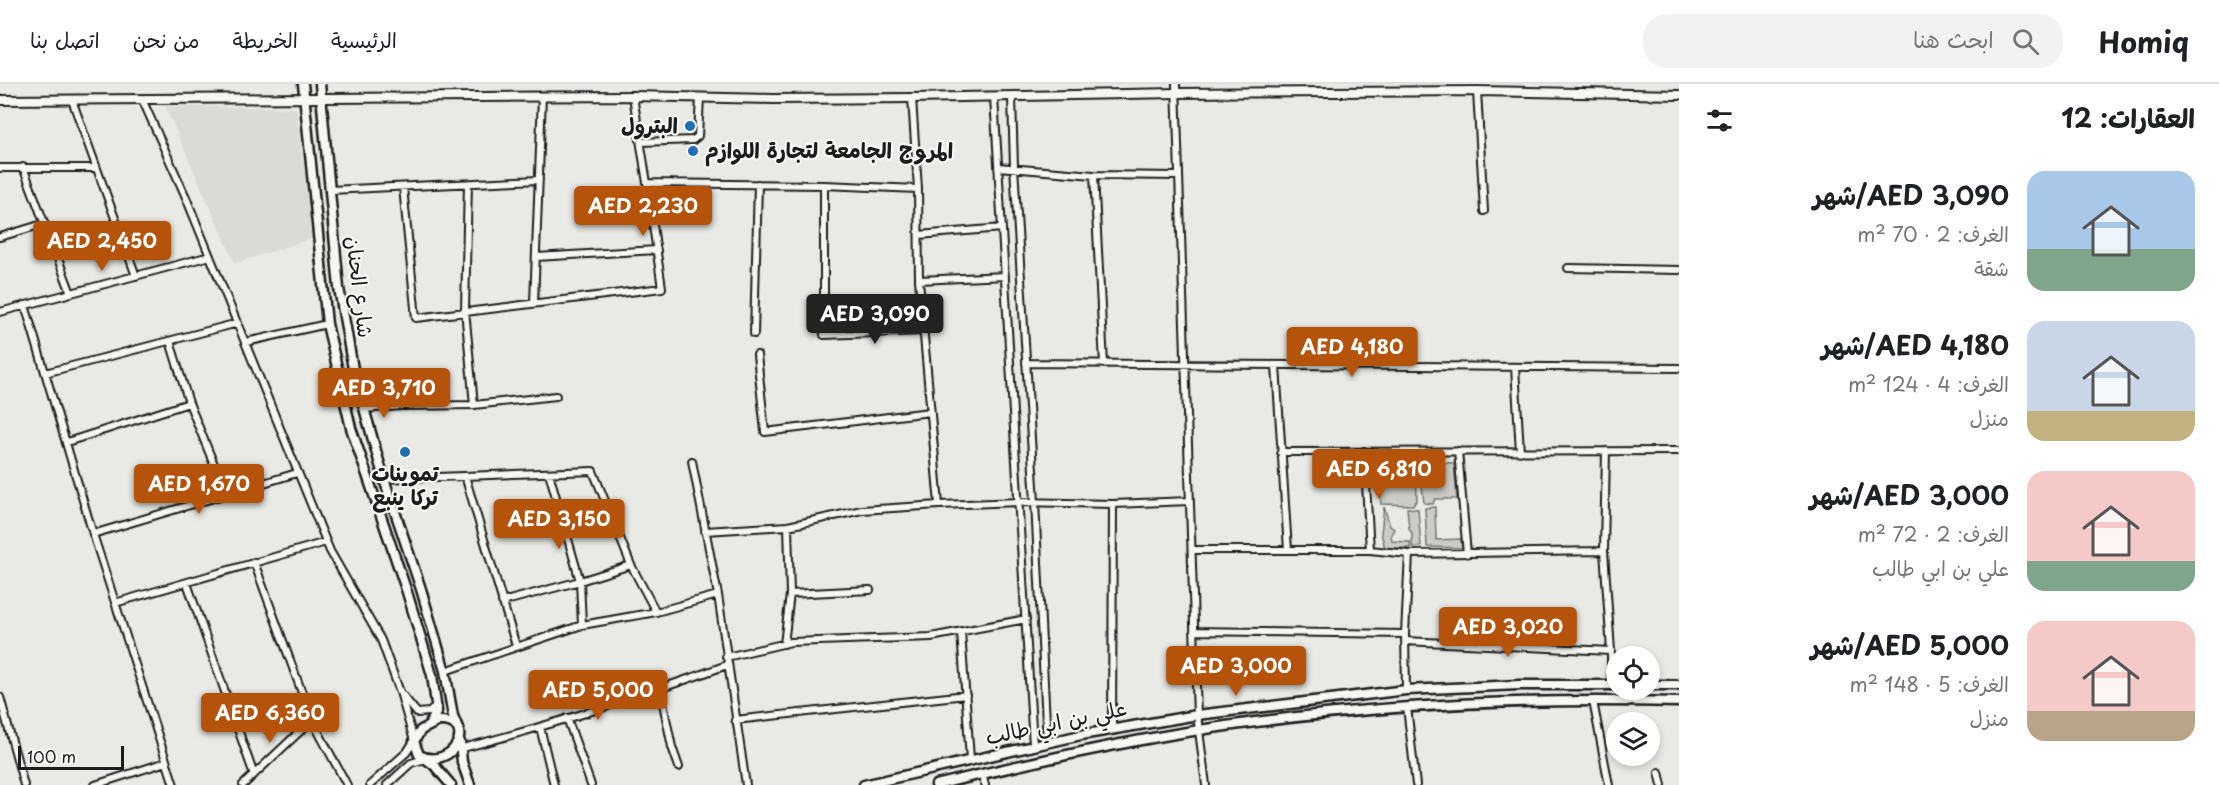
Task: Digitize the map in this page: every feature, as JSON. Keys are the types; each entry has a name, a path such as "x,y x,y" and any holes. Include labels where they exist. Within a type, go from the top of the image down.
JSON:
{"main road":[{"name":"شارع الحنان","path":"303,84 327,324 351,428 407,592 432,675 436,705 435,718 430,724"},
{"name":"شارع الحنان","path":"320,84 345,329 364,409 384,479 421,589 445,671 453,716 459,730"},
{"path":"1660,685 1679,683"},
{"name":"علي بن ابي طالب","path":"864,785 1047,742 1197,715 1406,690 1519,685 1606,685"},
{"name":"علي بن ابي طالب","path":"936,785 1132,741 1283,719 1407,707 1593,701 1679,702"},
{"path":"1667,701 1679,707"},
{"path":"451,785 435,765 419,756 414,741 421,730 430,724 447,721 459,730 459,747 470,785"},
{"path":"426,759 443,757 459,747"}],"street":[{"path":"1176,88 1197,715 1206,785"},
{"path":"0,100 542,96 1012,97 1176,88 1679,94"},
{"path":"1477,91 1484,212"},
{"path":"534,303 542,96"},
{"path":"403,188 416,318 465,310 662,288 633,96"},
{"path":"641,142 693,140 698,136 700,97"},
{"path":"994,97 1034,746"},
{"path":"1012,97 1047,742"},
{"path":"912,98 918,189 919,280 939,505"},
{"path":"142,99 246,342 326,542 381,640 400,692 414,741 407,752 370,785"},
{"path":"72,100 135,276"},
{"path":"23,167 71,293"},
{"path":"998,167 1094,175 1179,176"},
{"path":"0,168 96,168"},
{"path":"1094,175 1104,364"},
{"path":"330,190 539,180"},
{"path":"647,183 824,185 918,189"},
{"path":"468,184 465,310 474,405"},
{"path":"754,334 758,184"},
{"path":"824,185 824,335 924,331"},
{"path":"0,237 43,224"},
{"path":"919,235 1002,228"},
{"path":"536,257 657,250"},
{"path":"0,312 210,256"},
{"path":"1568,268 1679,270"},
{"path":"919,280 1005,276"},
{"path":"25,305 93,534 174,785"},
{"path":"45,373 238,323"},
{"path":"246,342 327,324"},
{"path":"170,341 189,403 226,494"},
{"path":"757,355 765,432 930,412"},
{"path":"1026,363 1679,368"},
{"path":"1276,366 1288,550"},
{"path":"1515,367 1520,452"},
{"path":"364,409 474,405 556,396"},
{"path":"67,442 189,403"},
{"path":"1364,451 1370,550"},
{"path":"1458,451 1467,554"},
{"path":"1606,451 1604,551 1611,646"},
{"path":"1281,452 1679,451"},
{"path":"692,461 718,595 746,785"},
{"path":"384,479 593,471 631,565 656,612"},
{"path":"93,534 297,473"},
{"path":"549,473 580,581 582,625"},
{"path":"465,476 516,646"},
{"path":"705,531 788,526 862,510 939,505 1190,501"},
{"path":"1112,729 1113,504"},
{"path":"784,644 790,594 788,526"},
{"path":"115,603 326,542"},
{"path":"1192,550 1370,550 1409,554 1604,551"},
{"path":"1406,690 1405,638 1409,554"},
{"path":"254,562 312,720 347,785"},
{"path":"502,602 631,565"},
{"path":"187,583 254,775"},
{"path":"790,594 870,590"},
{"path":"445,671 582,625 656,612 718,595"},
{"path":"726,657 784,644 931,638 1026,619"},
{"path":"961,632 970,759"},
{"path":"1194,632 1405,638 1606,651"},
{"path":"459,747 497,741 727,665"},
{"path":"660,689 678,768"},
{"path":"400,692 417,713 430,712 436,705"},
{"path":"735,720 966,695"},
{"path":"1,701 24,785"},
{"path":"1593,701 1609,785"},
{"path":"1407,707 1416,785"},
{"path":"567,718 591,785"},
{"path":"243,785 312,720"},
{"path":"540,727 554,785"},
{"path":"387,785 411,763 426,759"},
{"path":"99,784 166,762"},
{"path":"1659,772 1662,785"},
{"path":"982,774 985,785"}],"shaded area":[{"path":"165,106 296,108 314,238 235,263"},
{"path":"1382,460 1411,463 1416,470 1417,500 1413,505 1381,504 1378,468 1382,465"},
{"path":"1431,462 1454,463 1457,499 1435,499 1433,504 1424,503 1420,468 1428,467"},
{"path":"1384,507 1390,526 1394,529 1391,535 1392,541 1410,542 1410,548 1385,548 1381,533"},
{"path":"1435,507 1436,540 1461,539 1462,548 1427,547 1425,508"},
{"path":"1407,508 1418,509 1421,547 1412,547"}],"place":[{"name":"البترول","path":"690,126"},
{"name":"المروج الجامعة لتجارة اللوازم","path":"693,151"},
{"name":"تموينات تركا ينبع","path":"405,452"}]}
